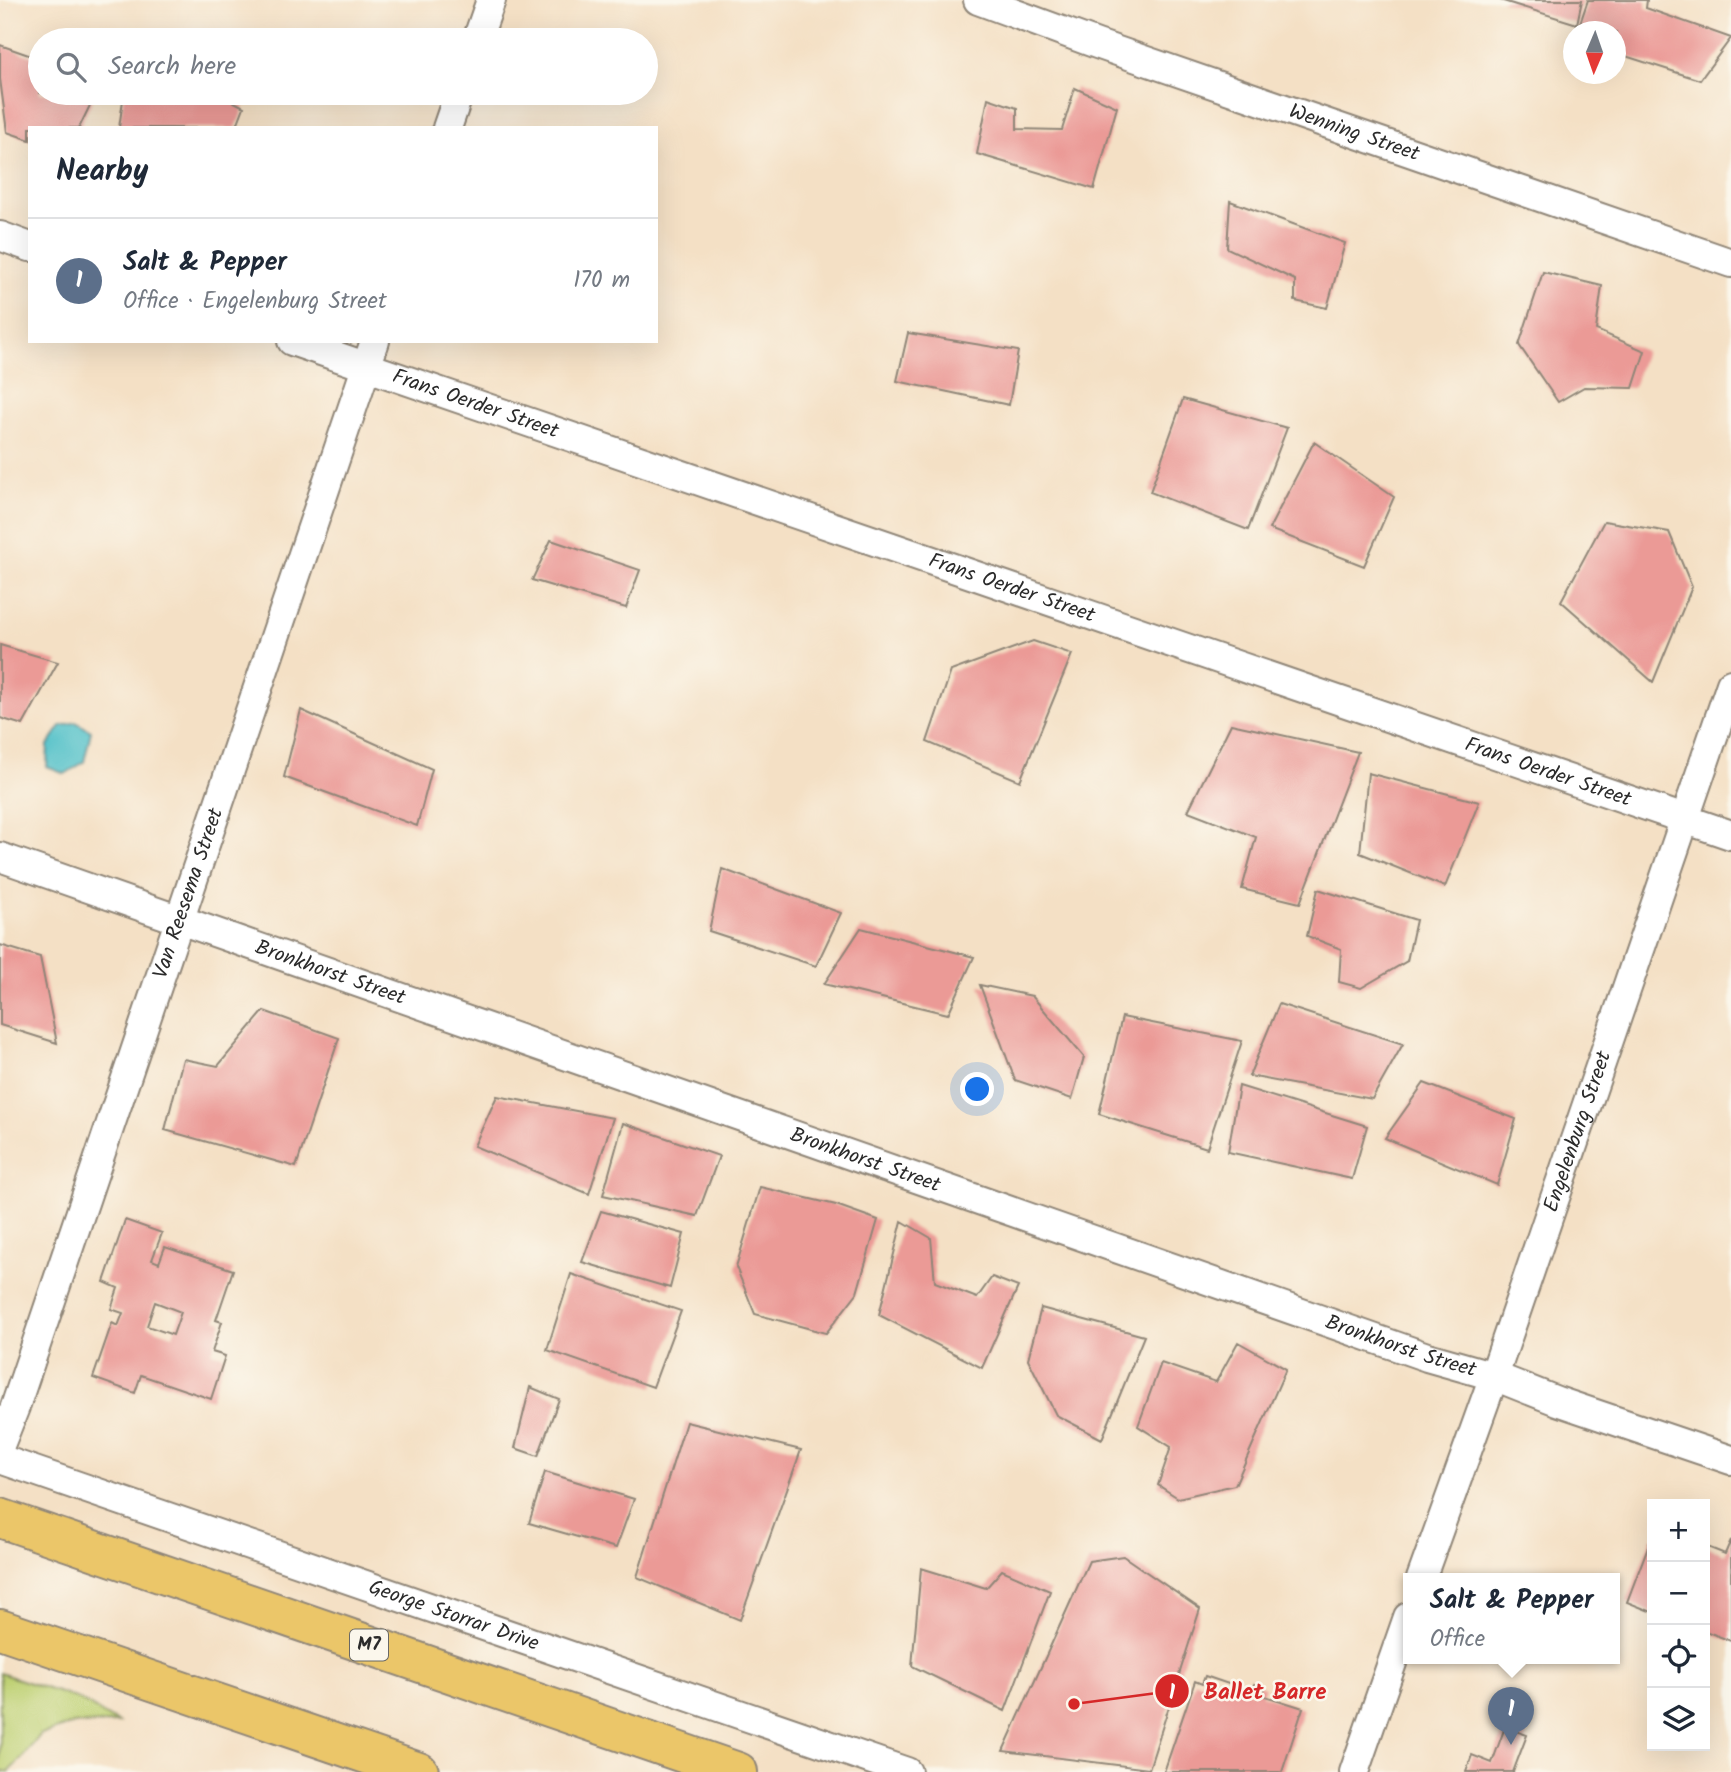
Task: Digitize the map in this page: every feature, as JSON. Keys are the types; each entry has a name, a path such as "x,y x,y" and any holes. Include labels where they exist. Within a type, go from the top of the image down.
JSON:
{"main road":[{"name":"M7","path":"0,1518 684,1762 738,1772"},
{"path":"0,1629 419,1772"}],"street":[{"path":"481,28 491,0"},
{"name":"Wenning Street","path":"978,0 1097,44 1731,263"},
{"path":"448,126 455,105"},
{"path":"0,236 28,246"},
{"name":"Frans Oerder Street","path":"297,343 1731,835"},
{"name":"Van Reesema Street","path":"0,1446 374,343"},
{"name":"Engelenburg Street","path":"1424,1573 1731,684"},
{"name":"Bronkhorst Street","path":"0,858 1427,1357 1494,1376 1557,1401 1731,1460"},
{"name":"George Storrar Drive","path":"0,1459 907,1772"},
{"path":"1353,1772 1403,1631"}],"green space":[{"path":"0,1673 78,1699 118,1723 74,1724 41,1734 8,1772 0,1772"}],"water":[{"path":"76,722 91,731 84,762 65,774 47,767 48,745 61,726"}],"building":[{"path":"1500,0 1582,0 1578,21 1567,21"},
{"path":"1588,0 1647,0 1646,8 1731,38 1700,80 1626,56 1626,21 1581,21"},
{"path":"0,45 28,55 28,105 90,105 80,126 28,126 28,139 7,132 0,79"},
{"path":"1075,88 1117,107 1094,189 977,154 988,98 1017,108 1017,129 1062,130"},
{"path":"122,105 244,107 237,126 119,126"},
{"path":"1230,201 1345,243 1327,308 1295,301 1295,280 1227,248"},
{"path":"1543,272 1602,286 1596,330 1645,351 1633,388 1584,387 1558,402 1519,345"},
{"path":"908,333 1018,351 1009,405 897,381"},
{"path":"1183,399 1287,428 1248,530 1150,492"},
{"path":"1314,442 1394,497 1364,566 1269,529"},
{"path":"1604,521 1669,532 1692,587 1653,682 1561,601"},
{"path":"551,540 640,570 626,608 532,580"},
{"path":"1033,641 1072,654 1020,781 927,742 951,671"},
{"path":"0,645 58,662 23,725 0,718"},
{"path":"301,710 432,769 417,826 284,777"},
{"path":"1231,724 1358,752 1300,903 1242,889 1256,837 1188,811"},
{"path":"1368,773 1479,802 1445,887 1360,853"},
{"path":"722,869 841,913 816,966 709,931"},
{"path":"1318,889 1416,920 1407,961 1361,988 1339,982 1341,949 1307,936"},
{"path":"861,928 974,957 948,1014 824,984"},
{"path":"0,945 40,957 57,1043 0,1025"},
{"path":"980,985 1032,996 1084,1057 1072,1099 1015,1080"},
{"path":"1279,1004 1403,1044 1372,1099 1249,1076"},
{"path":"264,1011 339,1038 296,1167 165,1130 183,1059 218,1066"},
{"path":"1122,1017 1242,1041 1207,1148 1099,1114"},
{"path":"1424,1083 1516,1119 1497,1185 1385,1138"},
{"path":"1239,1086 1367,1126 1352,1179 1228,1152"},
{"path":"497,1096 613,1118 589,1194 474,1146"},
{"path":"623,1123 719,1156 697,1216 603,1195"},
{"path":"760,1187 836,1205 878,1220 857,1293 826,1333 755,1314 736,1267"},
{"path":"601,1211 684,1234 670,1288 582,1262"},
{"path":"125,1220 162,1233 152,1260 159,1263 165,1247 233,1270 216,1320 222,1322 212,1352 225,1356 211,1399 141,1375 135,1393 93,1378 112,1323 118,1326 123,1313 111,1309 118,1288 104,1282","holes":["155,1302 181,1312 173,1335 147,1326"]},
{"path":"902,1221 931,1238 935,1282 977,1298 992,1277 1018,1287 982,1368 879,1315"},
{"path":"571,1274 681,1311 653,1387 547,1350"},
{"path":"1041,1308 1144,1336 1102,1439 1056,1415 1028,1359"},
{"path":"1238,1342 1286,1369 1235,1485 1178,1498 1158,1485 1171,1447 1138,1426 1161,1363 1216,1382"},
{"path":"530,1387 559,1399 538,1456 515,1448"},
{"path":"686,1422 801,1450 740,1620 637,1577"},
{"path":"545,1472 634,1499 616,1548 529,1523"},
{"path":"1731,1540 1731,1641 1710,1633 1710,1548 1725,1554"},
{"path":"1647,1549 1647,1610 1627,1602"},
{"path":"1123,1556 1200,1609 1149,1769 1003,1751 1089,1561"},
{"path":"921,1568 986,1588 1002,1570 1050,1591 1005,1711 912,1666"},
{"path":"1205,1676 1252,1692 1254,1684 1265,1687 1262,1695 1303,1708 1282,1772 1164,1772 1195,1681 1202,1684"},
{"path":"1505,1727 1527,1735 1513,1772 1466,1772 1472,1755 1492,1763"}],"place":[{"name":"Ballet Barre","path":"1074,1704"},
{"name":"Salt & Pepper","path":"1511,1745"}]}
